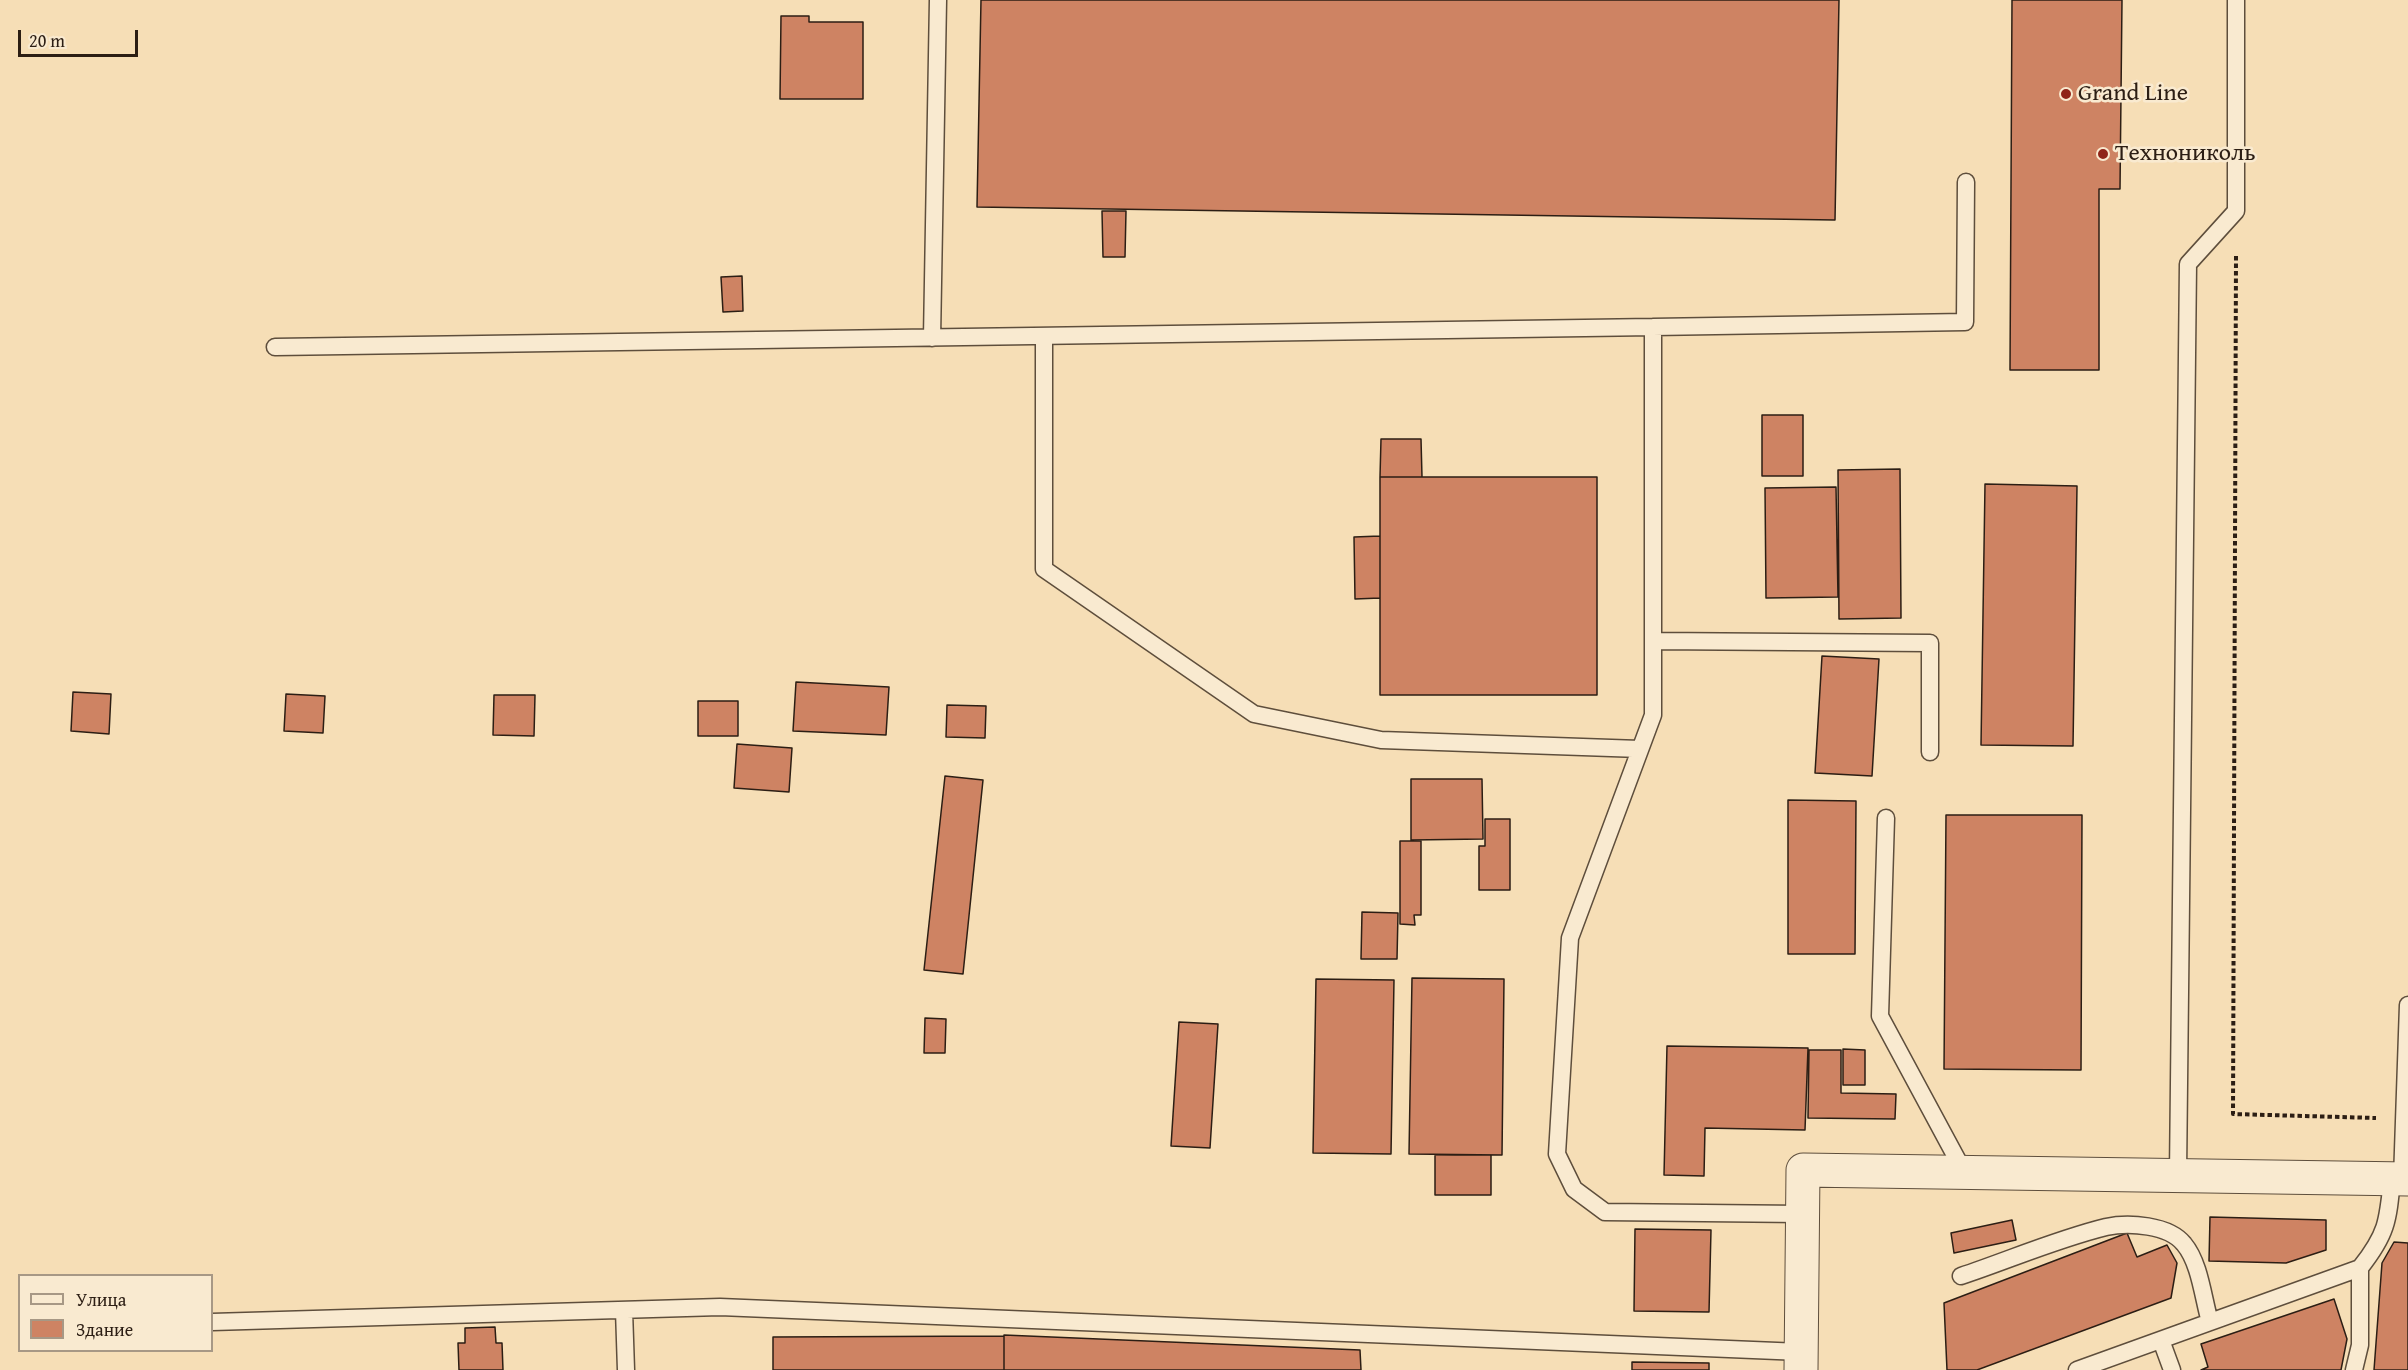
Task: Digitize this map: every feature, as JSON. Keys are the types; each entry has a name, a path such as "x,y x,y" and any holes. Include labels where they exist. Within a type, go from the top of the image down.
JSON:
{"street":[{"path":"1801,1361 1803,1170 2401,1179"}],"lane":[{"path":"932,338 938,0"},
{"path":"2178,1174 2188,264 2236,211 2236,0"},
{"path":"275,347 1965,322 1966,182"},
{"path":"1653,327 1653,715 1570,938 1557,1154 1574,1189 1605,1212 1802,1214"},
{"path":"1044,336 1044,569 1120,622 1254,714 1381,740 1640,748"},
{"path":"1653,641 1930,643 1930,752"},
{"path":"1886,818 1880,1016 1964,1172"},
{"path":"2077,1370 2360,1268 2378,1246 2401,1179 2408,1005"},
{"path":"1961,1276 2108,1227 2155,1227 2174,1234 2189,1251 2210,1322"},
{"path":"2354,1370 2360,1345 2360,1268"},
{"path":"213,1322 720,1307 1801,1361"},
{"path":"624,1310 626,1370"},
{"path":"2161,1340 2172,1370"}],"path":[{"path":"2236,211 2233,1114 2404,1118"}],"building":[{"path":"981,0 1839,0 1835,220 977,207"},
{"name":"Grand Line","path":"2012,0 2122,0 2120,189 2099,189 2099,370 2010,370"},
{"path":"781,16 809,16 809,22 863,22 863,99 780,99"},
{"path":"1102,211 1126,211 1125,257 1103,257"},
{"path":"742,276 743,311 723,312 721,277"},
{"path":"1762,415 1803,415 1803,476 1762,476"},
{"path":"1381,439 1421,439 1422,477 1380,477"},
{"path":"1900,469 1901,618 1839,619 1838,470"},
{"path":"1380,477 1597,477 1597,695 1380,695"},
{"path":"1985,484 2077,486 2073,746 1981,745"},
{"path":"1836,487 1838,597 1766,598 1765,488"},
{"path":"1380,536 1380,598 1355,599 1354,537"},
{"path":"1822,656 1879,659 1872,776 1815,773"},
{"path":"796,682 889,687 886,735 793,731"},
{"path":"73,692 111,694 109,734 71,731"},
{"path":"286,694 325,696 323,733 284,731"},
{"path":"494,695 535,695 534,736 493,735"},
{"path":"698,701 738,701 738,736 698,736"},
{"path":"947,705 986,706 985,738 946,737"},
{"path":"737,744 792,748 789,792 734,788"},
{"path":"945,776 983,780 963,974 924,970"},
{"path":"1411,779 1482,779 1483,839 1411,840"},
{"path":"1788,800 1856,801 1855,954 1788,954"},
{"path":"1946,815 2082,815 2081,1070 1944,1069"},
{"path":"1485,819 1510,819 1510,890 1479,890 1479,846 1485,846"},
{"path":"1400,841 1421,841 1421,915 1414,915 1415,925 1400,924"},
{"path":"1362,912 1398,913 1397,959 1361,959"},
{"path":"1412,978 1504,979 1502,1155 1409,1154"},
{"path":"1316,979 1394,980 1391,1154 1313,1153"},
{"path":"925,1018 946,1019 945,1053 924,1053"},
{"path":"1179,1022 1218,1024 1210,1148 1171,1146"},
{"path":"1667,1046 1808,1048 1805,1130 1705,1128 1704,1176 1664,1175"},
{"path":"1843,1049 1865,1050 1865,1085 1843,1085"},
{"path":"1809,1050 1841,1050 1841,1093 1896,1094 1895,1119 1808,1118"},
{"path":"1435,1155 1491,1155 1491,1195 1435,1195"},
{"path":"2210,1217 2326,1220 2326,1250 2286,1263 2209,1261"},
{"path":"2012,1220 2016,1240 1954,1253 1951,1233"},
{"path":"1635,1229 1711,1230 1709,1312 1634,1311"},
{"path":"2127,1233 2137,1257 2167,1245 2177,1263 2171,1298 1977,1370 1947,1370 1944,1303"},
{"path":"2394,1242 2408,1243 2408,1370 2374,1370 2382,1263"},
{"path":"2334,1299 2347,1339 2341,1370 2201,1370 2208,1367 2201,1344"},
{"path":"495,1327 496,1343 502,1343 503,1370 459,1370 458,1343 465,1343 465,1328"},
{"path":"1004,1335 1360,1350 1361,1370 1004,1370"},
{"path":"1004,1336 1004,1370 773,1370 773,1337"},
{"path":"1632,1362 1709,1363 1709,1370 1632,1370"}],"place":[{"name":"Grand Line","path":"2066,94"},
{"name":"Технониколь","path":"2103,154"}]}
